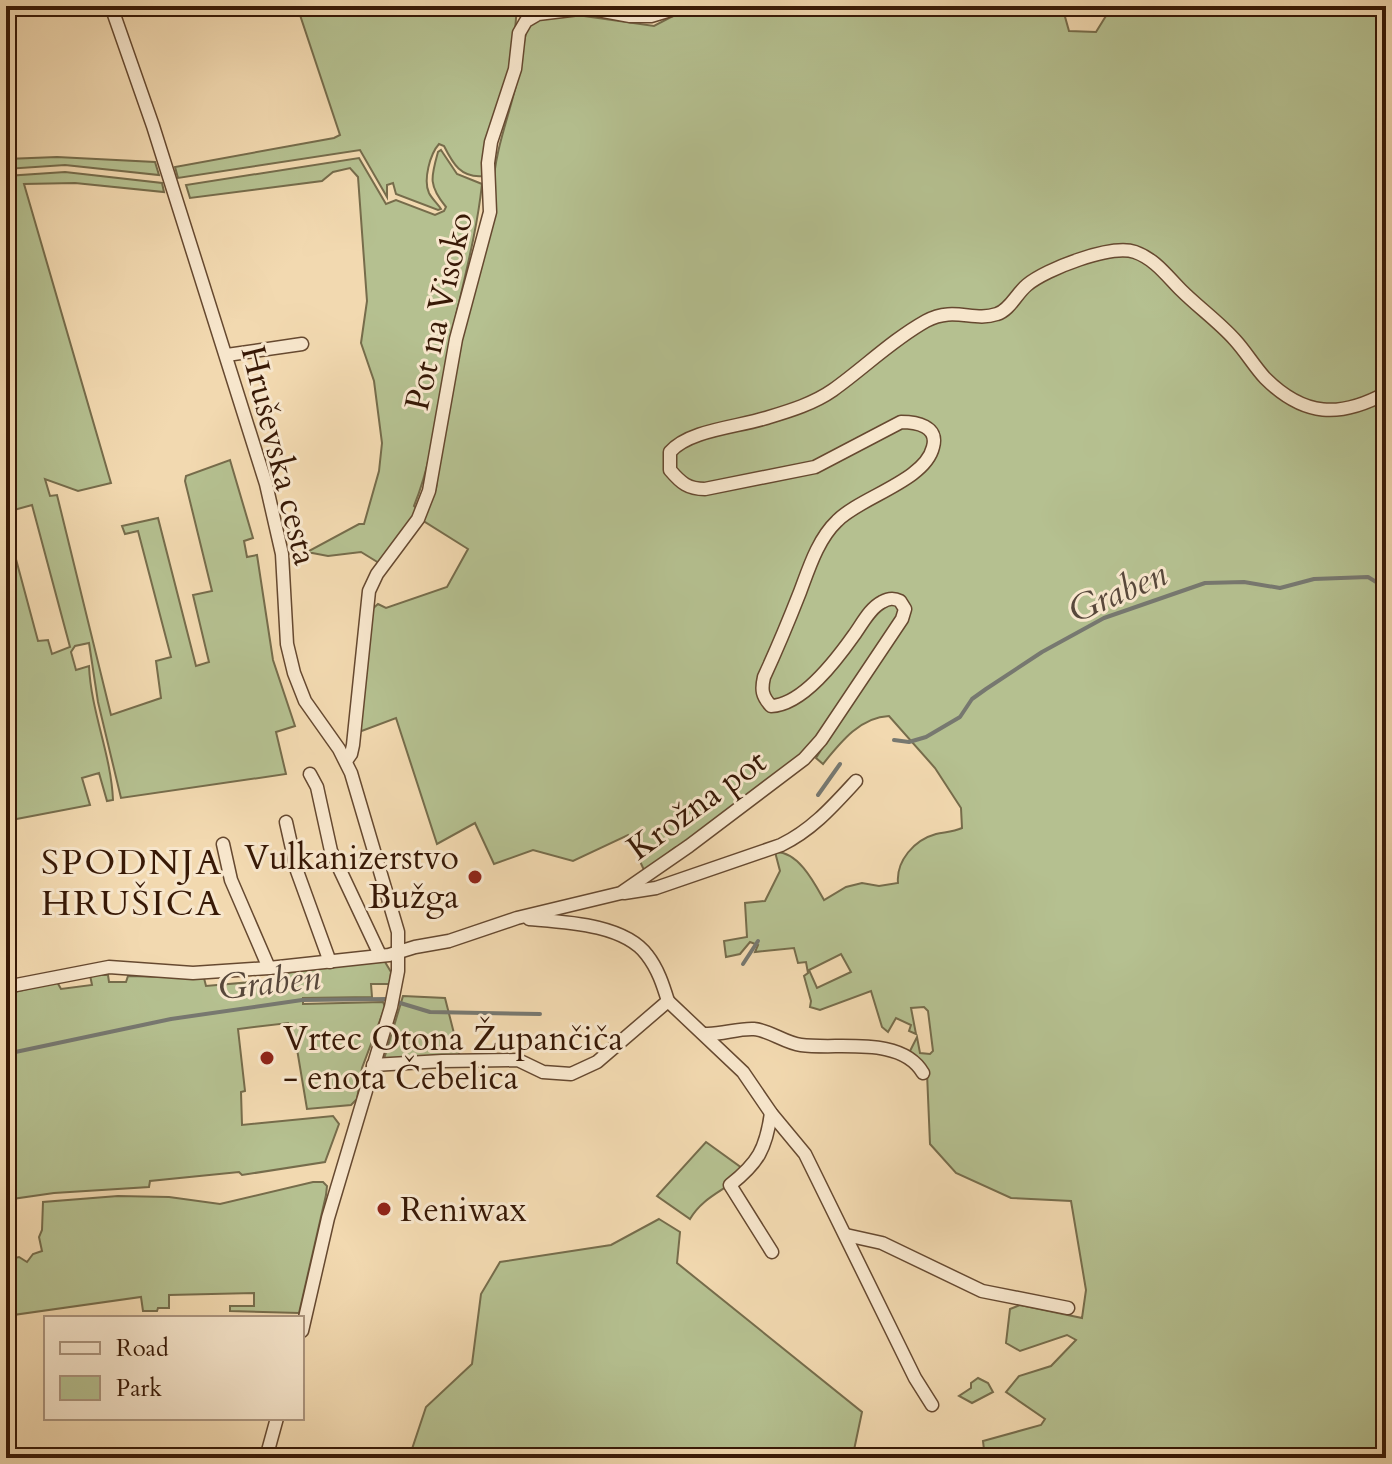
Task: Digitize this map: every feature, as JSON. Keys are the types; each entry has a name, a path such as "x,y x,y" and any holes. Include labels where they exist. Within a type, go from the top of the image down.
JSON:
{"street":[{"name":"Hruševska cesta","path":"111,6 227,355 266,484 280,540 290,663 305,701 346,761 397,927 399,952 392,1002 325,1230 304,1322"},
{"name":"Pot na Visoko","path":"346,761 353,745 369,591 377,574 418,519 429,491 456,339 490,212 488,163 491,142 515,69 519,33 526,21 526,6"},
{"path":"526,21 538,14 587,8 630,16 651,16 684,6"},
{"name":"Krožna pot","path":"621,893 804,759 821,740 902,619 903,606 894,599 882,602 836,659 790,702 771,706 761,689 764,677 809,566 836,521 915,472 933,447 933,437 927,427 915,422 901,422 815,467 705,489 690,489 670,470 670,452 678,443 811,402 831,392 927,321 945,314 996,315 1008,307 1028,284 1111,251 1132,251 1158,265 1289,398 1313,408 1338,410 1359,407 1386,393"},
{"path":"227,355 302,344"},
{"path":"310,774 317,787 331,851 380,955"},
{"name":"Krožna pot","path":"6,987 109,967 193,973 269,968 380,955 449,941 517,918 621,893 656,888 781,845 800,836 856,781"},
{"path":"286,822 297,871 330,962"},
{"path":"223,844 231,880 269,968"},
{"name":"Krožna pot","path":"517,918 586,924 628,938 646,953 668,1001 743,1072 805,1154 915,1378 932,1405"},
{"path":"373,1065 518,1060 543,1072 571,1074 597,1062 668,1001"},
{"path":"705,1034 757,1029 799,1045 858,1044 917,1062 923,1073"},
{"path":"771,1113 762,1152 750,1169 730,1185 772,1252"},
{"path":"846,1235 882,1243 982,1291 1068,1308"},
{"path":"266,1458 276,1420"}],"green space":[{"path":"297,6 303,6 304,11 322,10 322,6 517,6 512,68 483,176 463,172 454,164 444,146 439,144 430,160 427,174 427,188 441,209 438,210 396,194 393,183 387,185 387,197 360,150 178,178 175,167 340,135"},
{"path":"692,6 1023,6 1030,11 1035,6 1062,6 1069,31 1096,32 1109,6 1386,6 1386,1458 985,1458 983,1441 1041,1425 1045,1419 1006,1392 1019,1376 1051,1366 1076,1340 1067,1335 1020,1351 1006,1343 1010,1309 1020,1305 1082,1318 1086,1290 1071,1201 1011,1198 956,1173 930,1144 927,1073 907,1057 917,1037 920,1053 930,1054 933,1051 928,1011 924,1007 911,1008 916,1034 909,1031 911,1025 896,1018 888,1032 882,1027 871,991 820,1010 810,1007 804,976 808,973 806,962 798,963 794,948 755,952 758,945 750,942 740,954 726,957 724,941 747,937 745,903 765,901 780,871 775,852 798,862 824,900 846,887 862,883 879,886 898,883 903,859 914,846 936,834 962,828 961,808 935,768 889,716 860,726 823,764 816,758 836,726 813,748 682,847 676,847 668,857 644,870 628,835 573,861 533,850 494,864 475,823 437,844 396,718 359,732 370,611 378,604 386,608 447,587 468,549 422,520 436,489 443,427 497,158 529,23 570,14 654,26","holes":["841,954 851,972 817,988 809,970"]},
{"path":"441,150 457,174 482,184 431,448 414,506 419,510 379,563 361,552 328,556 307,552 364,524 379,471 382,443 374,381 361,343 367,301 358,177 350,168 333,172 322,181 190,198 186,185 359,158 386,204 396,200 435,215 446,207 436,193 433,181 438,152"},
{"path":"57,157 155,162 159,175 65,165 6,169 6,159"},
{"path":"65,172 162,183 164,192 75,183 24,184 111,483 78,491 45,479 50,496 57,495 111,715 161,698 156,661 171,657 138,531 125,534 122,526 158,518 196,666 209,662 193,595 212,591 185,481 186,476 230,460 253,538 244,541 247,557 257,555 273,660 295,726 276,732 286,774 121,798 98,702 89,643 75,646 71,652 76,670 89,666 113,800 107,801 99,773 82,778 90,805 6,821 6,522 38,641 48,640 52,654 70,647 32,505 14,510 10,497 6,498 6,176"},
{"path":"385,962 391,972 390,984 371,984 372,997 303,998 303,1004 383,1002 385,1007 362,1068 357,1099 351,1105 307,1109 296,1043 290,1043 288,1023 238,1029 245,1091 241,1092 242,1125 333,1116 339,1124 325,1162 242,1175 239,1172 150,1181 149,1187 12,1199 11,1184 6,1174 6,994 57,982 61,989 92,985 90,975 108,975 109,982 126,982 128,976 204,978 206,986 286,979 286,973"},
{"path":"403,996 445,998 461,1061 384,1059"},
{"path":"706,1142 746,1171 702,1204 690,1219 657,1196"},
{"path":"323,1182 327,1186 299,1313 230,1311 230,1306 254,1306 254,1293 169,1295 169,1308 158,1308 157,1311 143,1311 141,1297 6,1316 6,1260 19,1257 27,1262 33,1254 42,1251 39,1237 43,1202 118,1196 169,1197 220,1204"},
{"path":"659,1219 680,1232 677,1263 862,1412 854,1450 863,1458 409,1458 426,1407 472,1364 481,1294 500,1262 611,1245"},
{"path":"978,1378 988,1383 993,1392 972,1403 959,1396 971,1388 971,1383"}],"waterway":[{"name":"Graben","path":"894,740 909,742 926,737 960,717 972,699 986,689 1042,652 1104,618 1205,583 1244,582 1280,588 1314,579 1368,577 1386,588"},
{"name":"Graben","path":"818,795 840,764"},
{"name":"Graben","path":"743,964 758,941"},
{"name":"Graben","path":"6,1054 171,1019 302,1000 387,999 430,1012 540,1014"}],"place":[{"name":"Vulkanizerstvo Bužga","path":"475,877"},
{"name":"Vrtec Otona Župančiča - enota Čebelica","path":"267,1058"},
{"name":"Reniwax","path":"384,1209"}],"district":[{"name":"SPODNJA HRUŠICA","path":"132,882"}]}
